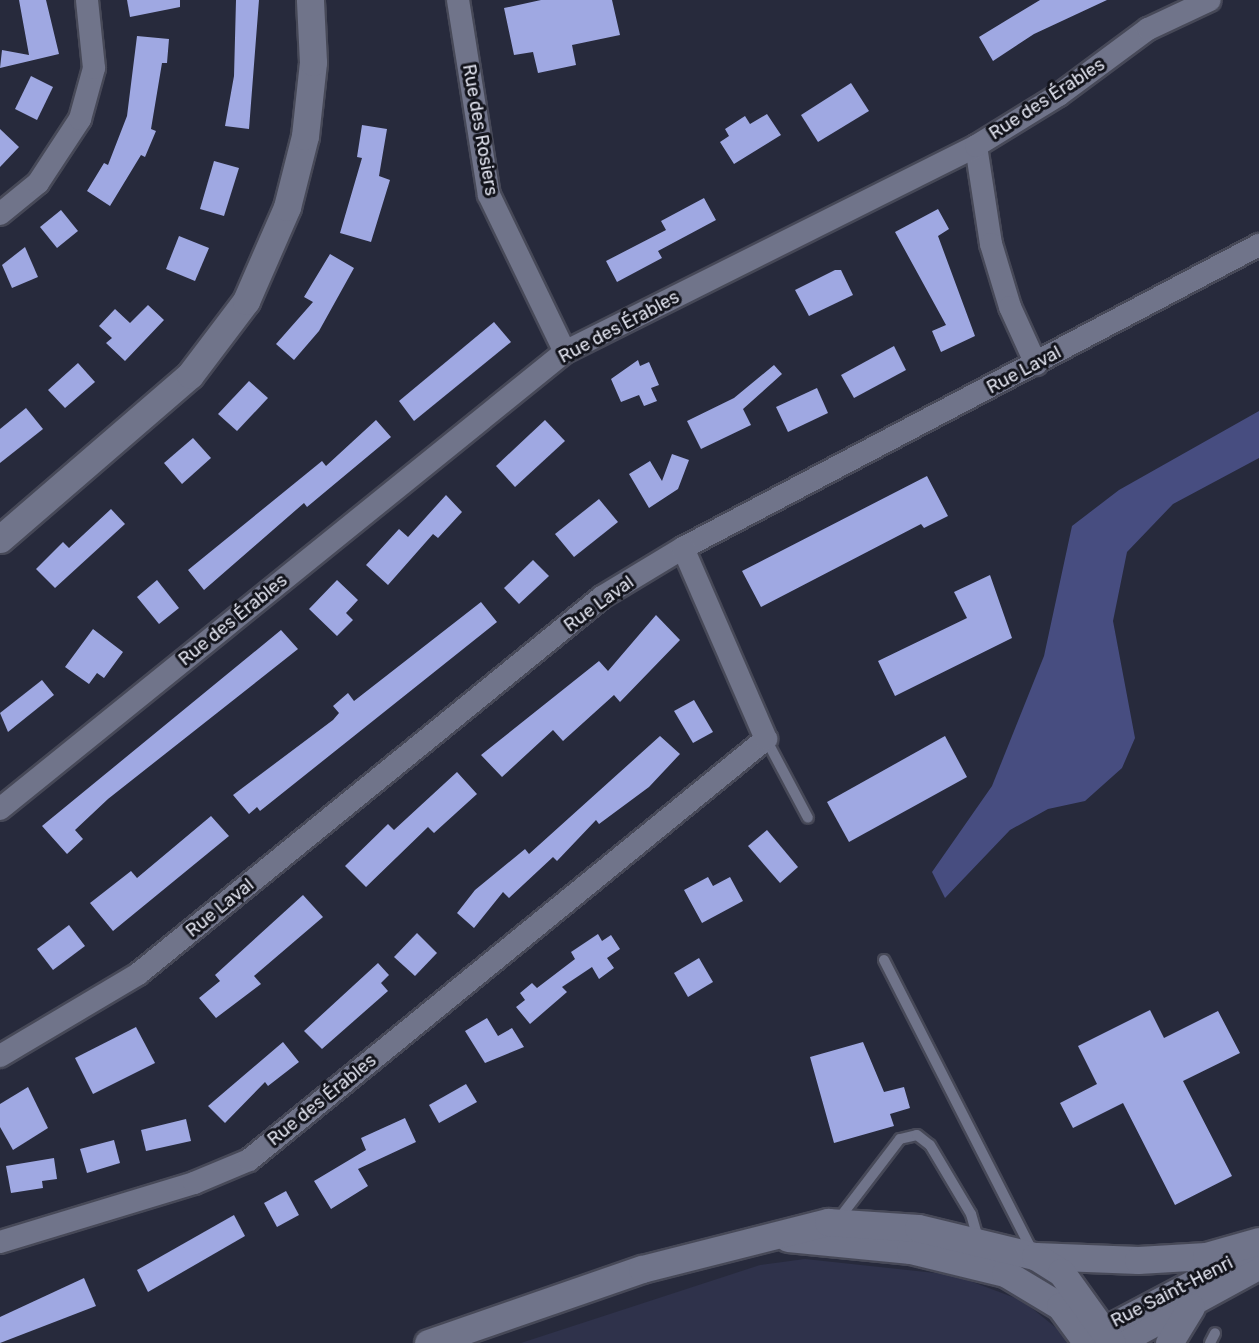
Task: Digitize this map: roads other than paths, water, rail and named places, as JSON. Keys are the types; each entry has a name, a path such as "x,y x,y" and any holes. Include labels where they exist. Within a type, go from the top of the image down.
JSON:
{"street":[{"path":"0,214 38,183 80,119 94,68 87,0"},
{"path":"0,539 190,375 246,301 288,207 305,136 312,71 310,0"},
{"name":"Rue des Rosiers","path":"458,0 489,195 565,352"},
{"name":"Rue des Érables","path":"0,809 565,352 976,146 1059,95 1148,29 1210,0"},
{"path":"976,146 991,244 1010,307 1036,364"},
{"name":"Rue Laval","path":"0,1056 138,974 602,597 683,548 1259,245"},
{"path":"683,548 766,739"},
{"name":"Rue des Érables","path":"0,1242 194,1183 249,1160 766,739"},
{"path":"428,1343 642,1269 766,1235 837,1222 918,1228 978,1239 1035,1256 1061,1272 1102,1339"},
{"path":"766,1235 910,1250 1005,1274 1060,1306 1102,1339"},
{"path":"1035,1256 1184,1257 1259,1241"},
{"name":"Rue Saint-Henri","path":"1102,1339 1259,1247"},
{"name":"Rue Saint-Henri","path":"1102,1339 1191,1307 1259,1269"},
{"path":"1169,1343 1191,1307"}],"lane":[{"path":"766,739 808,818"},
{"path":"884,960 1035,1256"},
{"path":"837,1222 900,1139 916,1135 936,1155 970,1214 978,1239"}]}
